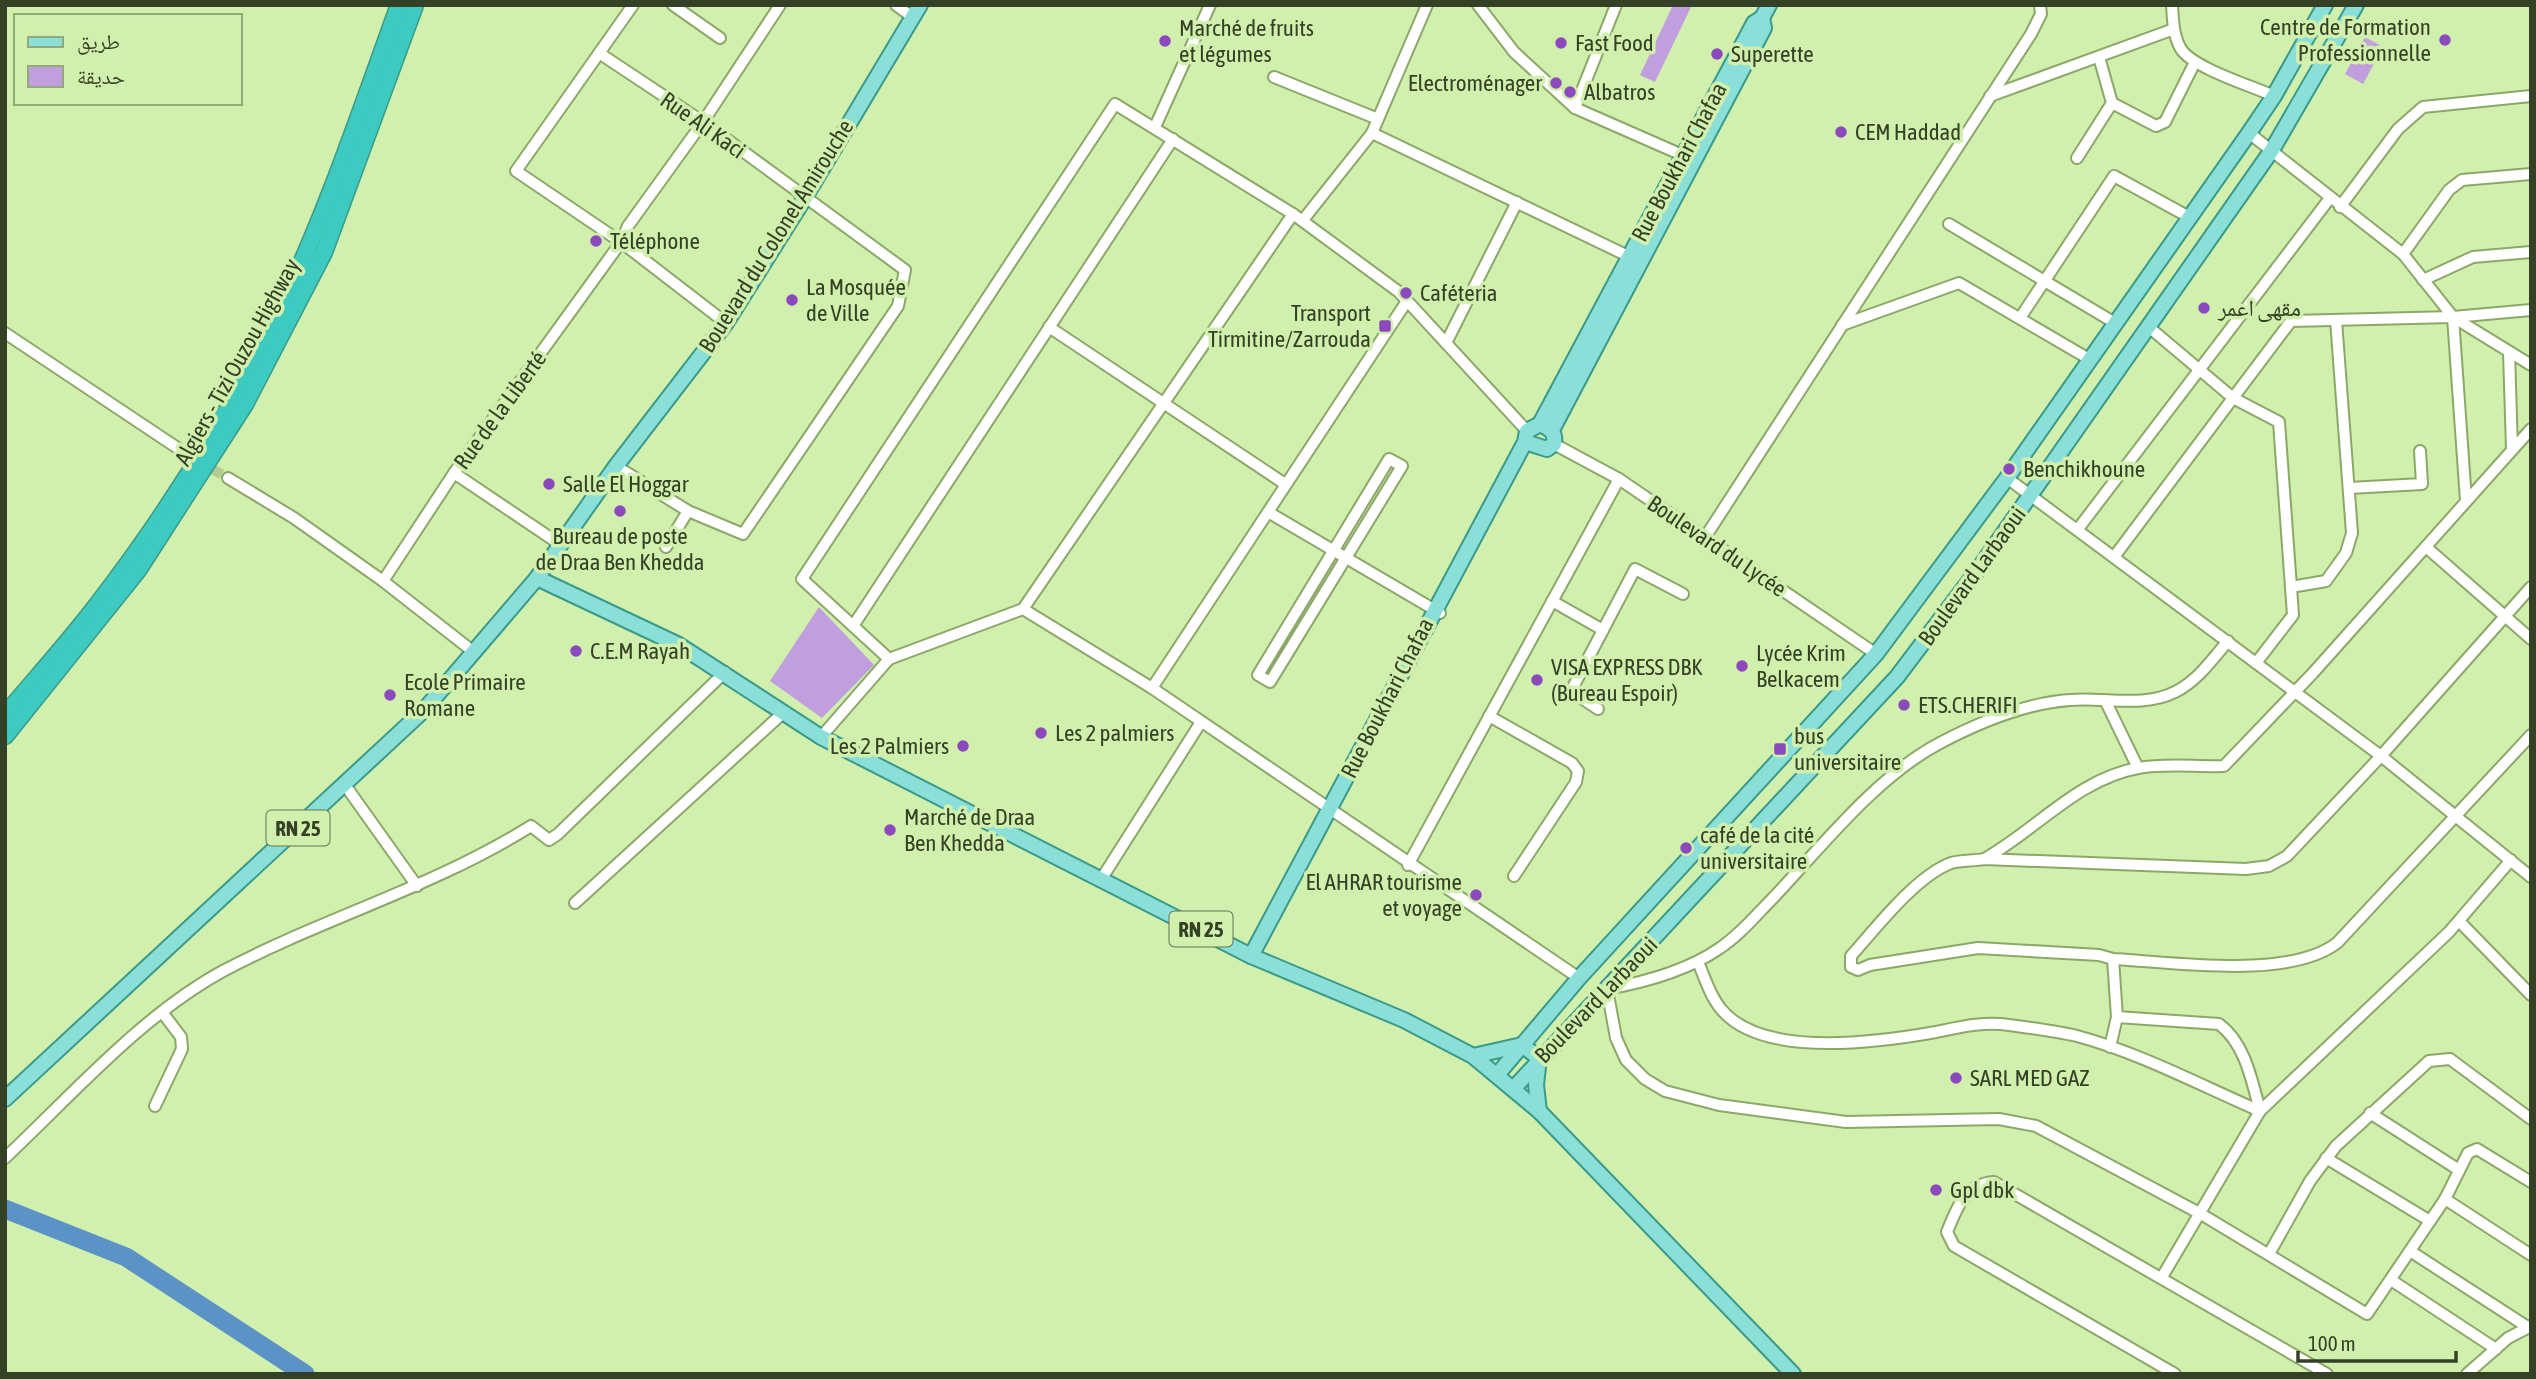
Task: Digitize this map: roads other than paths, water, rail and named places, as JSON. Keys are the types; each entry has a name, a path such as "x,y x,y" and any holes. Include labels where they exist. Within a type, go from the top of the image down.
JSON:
{"highway":[{"name":"Algiers - Tizi Ouzou Highway","path":"5,715 97,605 154,526 248,370 288,293 335,180 399,5"},
{"name":"Algiers - Tizi Ouzou Highway","path":"5,736 138,570 245,404 324,252 415,5"}],"main road":[{"name":"Boulevard Larbaoui","path":"1497,1075 1579,978 1876,654 2007,478 2249,133 2274,96 2325,5"},
{"name":"Boulevard Larbaoui","path":"1513,1089 1539,1058 1607,989 1897,677 2032,495 2272,150 2356,5"},
{"name":"Bouevard du Colonel Amirouche","path":"5,1100 425,710 475,653 537,578 616,466 726,323 804,199 915,10"},
{"name":"Rue Boukhari Chafaa","path":"1538,436 1628,256 1764,28 1766,12"},
{"name":"Rue Boukhari Chafaa","path":"1255,957 1436,612 1538,436 1688,157"},
{"name":"RN 25","path":"537,578 679,645 725,672 821,737 1255,957 1404,1020 1473,1056 1539,1111 1793,1374"},
{"path":"1473,1056 1522,1045 1539,1058 1536,1085 1539,1111"}],"street":[{"path":"633,5 516,171 621,242 726,323"},
{"path":"673,5 720,38"},
{"name":"Rue de la Liberté","path":"383,581 454,473 621,242 628,226 703,122 780,5"},
{"path":"896,5 915,10"},
{"path":"1155,127 1210,5"},
{"path":"1303,220 1372,134 1427,5"},
{"path":"1478,5 1514,52 1574,108 1688,157"},
{"path":"1574,108 1616,5"},
{"path":"1704,539 2031,34 2041,13 2040,5"},
{"path":"2172,5 2174,29 2181,50 2195,62 2274,96"},
{"path":"1990,96 2174,29"},
{"name":"Rue Ali Kaci","path":"599,53 703,122 804,199 905,270 898,306 743,534 688,511"},
{"path":"2099,57 2112,103 2156,126 2165,122 2195,62"},
{"path":"1274,77 1378,119"},
{"path":"2340,207 2398,129 2414,112 2434,104 2531,96"},
{"path":"2077,158 2112,103"},
{"name":"Boulevard du Lycée","path":"853,626 802,579 1115,104 1303,220 1407,300 1538,436 1619,479 1876,654"},
{"path":"2249,133 2403,254 2453,317 2531,365"},
{"path":"1372,134 1628,256"},
{"path":"889,659 853,626 1173,139"},
{"path":"2403,254 2449,190 2462,180 2531,174"},
{"path":"2020,318 2043,279 2114,176 2189,218"},
{"path":"2078,529 2330,198"},
{"path":"1446,343 1517,202"},
{"path":"821,737 889,659 1023,609 1293,214"},
{"path":"1949,224 2115,323"},
{"path":"2423,280 2473,257 2531,252"},
{"path":"1842,325 1959,283 2089,359"},
{"path":"1152,688 1407,300"},
{"path":"2113,557 2291,321 2453,317 2531,310"},
{"path":"2453,317 2466,502"},
{"path":"2291,587 2326,581 2346,553 2352,533 2336,320"},
{"path":"1049,327 1285,484"},
{"path":"2150,328 2233,398 2279,422 2293,615 2256,663"},
{"path":"5,332 188,455"},
{"path":"2509,352 2512,449"},
{"path":"1984,859 2080,792 2138,768 2224,766 2531,429"},
{"path":"2349,488 2422,484 2420,452"},
{"path":"1389,460 1402,466 1345,558 1269,682 1258,675 1389,460"},
{"path":"616,466 688,511 666,547"},
{"path":"454,473 561,545"},
{"path":"228,478 294,518 383,581 475,653"},
{"path":"2007,478 2381,756 2531,877"},
{"path":"1408,865 1619,479"},
{"path":"1268,512 1436,612"},
{"path":"2426,547 2531,639"},
{"path":"1598,709 1571,691 1635,569 1683,594"},
{"path":"2531,587 2381,756 2287,856 2269,866 2246,869 1984,859 1952,863 1926,879 1851,956 1851,967 1858,970 1883,963 1978,948 2099,954 2113,959 2270,966 2318,956 2337,943 2531,734"},
{"path":"1552,601 1603,630"},
{"path":"1023,609 1152,688 1332,814 1494,919 1579,978"},
{"path":"2228,641 2192,681 2174,693 2157,699 2068,700 2011,714 1939,743 1908,763 1845,822 1723,947 1698,962 1629,985 1607,989 1616,1038 1626,1060 1644,1079 1665,1091 1719,1105 1846,1122 2015,1120 2050,1131 2201,1214 2367,1314 2445,1199 2469,1153 2477,1149 2531,1182"},
{"path":"5,1158 162,1012 223,971 479,857 531,826 544,839 549,840 558,834 725,672"},
{"path":"2105,700 2138,768"},
{"path":"575,903 784,712"},
{"path":"1489,716 1572,763 1578,771 1576,782 1514,876"},
{"path":"1102,878 1201,722"},
{"path":"345,785 416,886"},
{"path":"2162,1277 2260,1111 2459,921 2511,860"},
{"path":"2459,921 2531,995"},
{"path":"2110,1047 2117,1017 2113,959"},
{"path":"1698,962 1722,1010 1734,1021 1755,1033 1790,1041 1825,1043 1934,1032 1969,1025 2007,1024 2075,1036 2110,1047 2260,1111"},
{"path":"1612,1007 1629,985"},
{"path":"155,1106 182,1049 181,1037 162,1012"},
{"path":"2117,1017 2219,1024 2228,1030 2248,1067 2260,1111"},
{"path":"2269,1254 2295,1205 2326,1158 2420,1067 2439,1058 2450,1059 2531,1119"},
{"path":"2371,1113 2459,1170"},
{"path":"2326,1158 2430,1221"},
{"path":"2175,1374 1954,1246 1947,1232 1966,1193 1972,1187 1994,1182 2327,1374"},
{"path":"2445,1199 2531,1255"},
{"path":"2410,1251 2528,1326 2467,1374"},
{"path":"2392,1280 2496,1349"}],"waterway":[{"path":"5,1209 126,1257 305,1374"}],"tunnel":[{"path":"200,462 228,478"}],"place":[{"name":"Centre de Formation Professionnelle","path":"2445,40"},
{"name":"Marché de fruits et légumes","path":"1165,41"},
{"name":"Fast Food","path":"1561,43"},
{"name":"Superette","path":"1717,54"},
{"name":"Electroménager","path":"1556,83"},
{"name":"Albatros","path":"1570,92"},
{"name":"CEM Haddad","path":"1841,132"},
{"name":"Téléphone","path":"596,241"},
{"name":"Caféteria","path":"1406,293"},
{"name":"La Mosquée de Ville","path":"792,300"},
{"name":"مقهى اعمر","path":"2204,308"},
{"name":"Transport Tirmitine/Zarrouda","path":"1385,326"},
{"name":"Benchikhoune","path":"2009,469"},
{"name":"Salle El Hoggar","path":"549,484"},
{"name":"Bureau de poste de Draa Ben Khedda","path":"620,511"},
{"name":"C.E.M Rayah","path":"576,651"},
{"name":"Lycée Krim Belkacem","path":"1742,666"},
{"name":"VISA EXPRESS DBK (Bureau Espoir)","path":"1537,680"},
{"name":"Ecole Primaire Romane","path":"390,695"},
{"name":"ETS.CHERIFI","path":"1904,705"},
{"name":"Les 2 palmiers","path":"1041,733"},
{"name":"Les 2 Palmiers","path":"963,746"},
{"name":"bus universitaire","path":"1780,749"},
{"name":"Marché de Draa Ben Khedda","path":"890,830"},
{"name":"café de la cité universitaire","path":"1686,848"},
{"name":"El AHRAR tourisme et voyage","path":"1476,895"},
{"name":"SARL MED GAZ","path":"1956,1078"},
{"name":"Gpl dbk","path":"1936,1190"}]}
